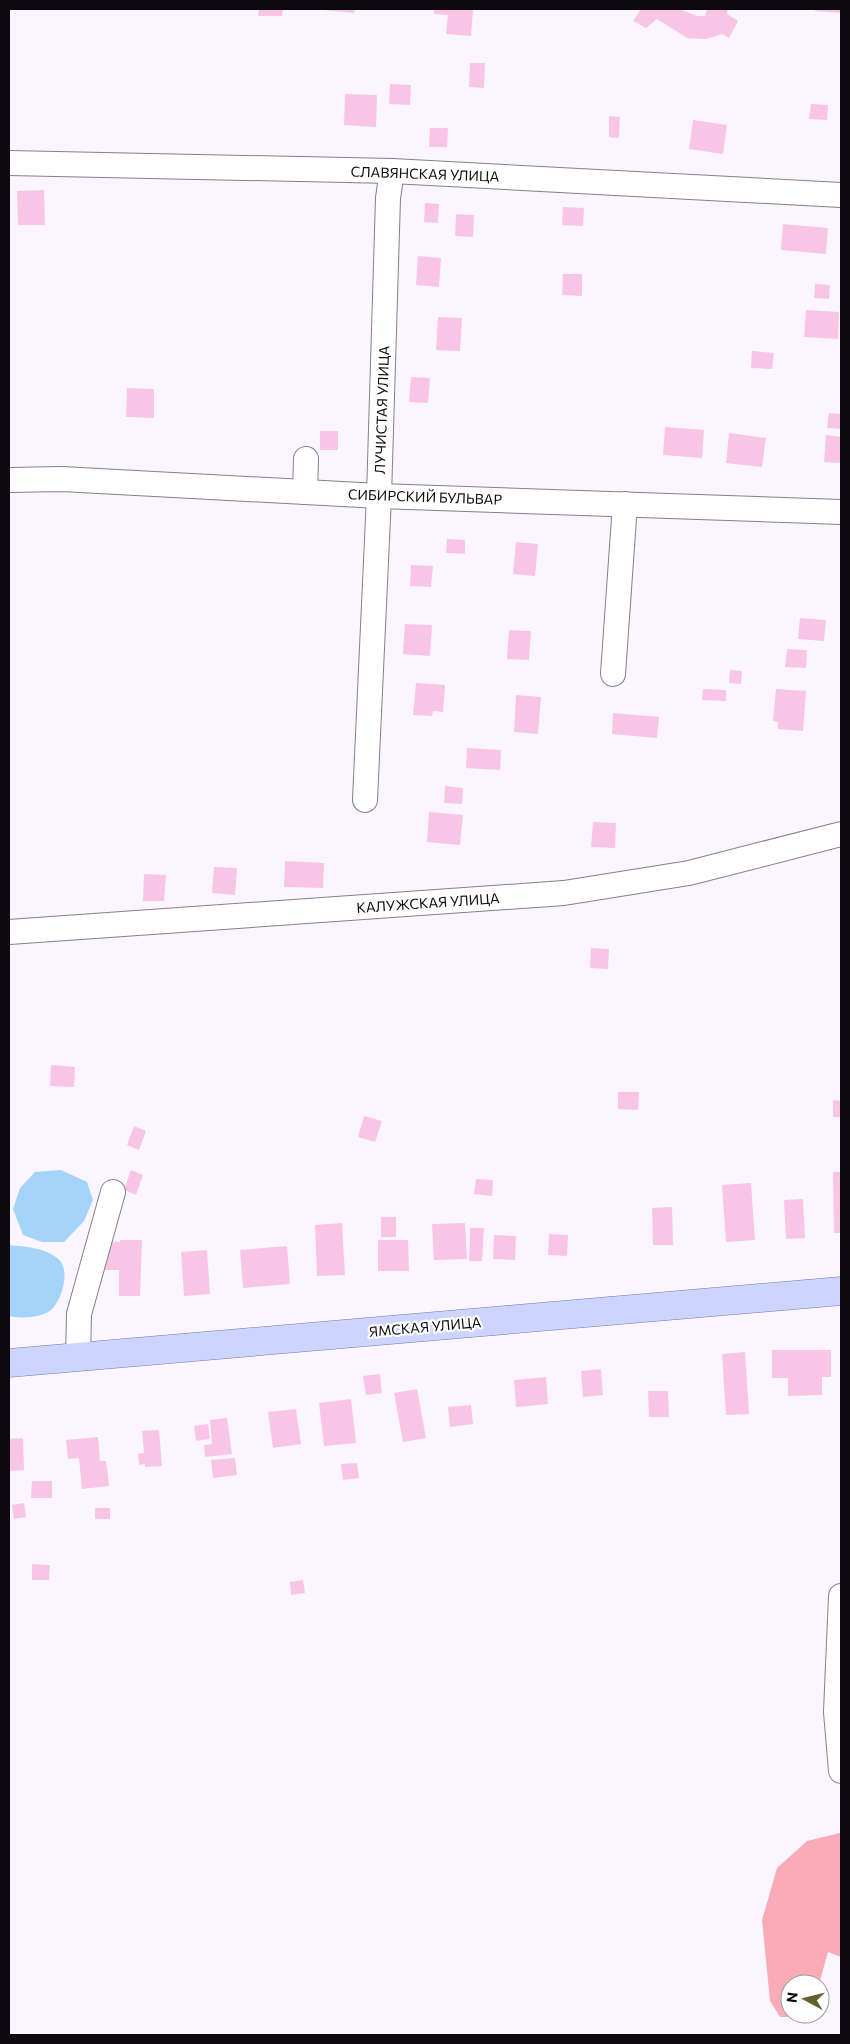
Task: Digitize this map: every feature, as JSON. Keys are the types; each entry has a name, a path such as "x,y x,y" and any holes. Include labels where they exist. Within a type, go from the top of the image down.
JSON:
{"main road":[{"name":"ЯМСКАЯ УЛИЦА","path":"9,1363 841,1291"}],"street":[{"name":"СЛАВЯНСКАЯ УЛИЦА","path":"9,162 392,171 841,195"},
{"name":"ЛУЧИСТАЯ УЛИЦА","path":"365,800 379,496 388,198 392,171"},
{"path":"305,492 306,459"},
{"name":"СИБИРСКИЙ БУЛЬВАР","path":"9,480 62,479 379,496 841,512"},
{"path":"613,674 626,504"},
{"name":"КАЛУЖСКАЯ УЛИЦА","path":"9,932 564,893 689,873 841,834"},
{"path":"78,1358 77,1331 79,1314 113,1192"},
{"path":"841,1596 836,1712 841,1771"}],"shaded area":[{"path":"840,1833 841,1957 828,1952 822,1974 780,1974 780,2017 770,2001 762,1920 777,1868 807,1841"}],"water":[{"path":"61,1170 87,1182 93,1200 84,1221 64,1242 42,1242 23,1235 13,1209 20,1188 35,1172"},
{"path":"9,1245 28,1247 52,1254 64,1268 65,1275 60,1297 53,1308 44,1314 32,1317 9,1316"}],"building":[{"path":"259,9 283,9 282,16 258,16"},
{"path":"313,9 355,9 354,13"},
{"path":"434,9 473,9 471,36 446,34 448,15 434,14"},
{"path":"641,9 679,9 697,16 705,16 707,9 728,9 727,14 738,21 729,38 722,34 706,39 687,38 657,19 646,28 633,21"},
{"path":"815,9 841,9 841,13 815,11"},
{"path":"470,63 485,63 484,88 469,87"},
{"path":"390,84 411,85 410,105 389,104"},
{"path":"345,94 377,95 376,127 344,125"},
{"path":"811,104 828,105 827,120 809,119"},
{"path":"609,116 620,117 619,138 609,137"},
{"path":"693,120 727,125 723,154 689,149"},
{"path":"430,128 448,128 447,147 429,147"},
{"path":"44,190 45,225 18,225 17,191"},
{"path":"425,203 439,204 438,223 424,222"},
{"path":"563,207 584,208 583,226 562,225"},
{"path":"456,214 474,215 473,237 455,236"},
{"path":"783,224 828,228 826,254 781,250"},
{"path":"418,256 441,258 439,287 416,285"},
{"path":"563,274 582,274 582,296 562,295"},
{"path":"815,284 830,285 829,299 814,298"},
{"path":"806,310 839,312 838,339 804,337"},
{"path":"438,317 462,318 460,351 436,350"},
{"path":"752,351 774,353 772,369 751,368"},
{"path":"411,377 430,378 428,403 409,402"},
{"path":"127,388 154,389 154,418 126,417"},
{"path":"829,413 841,414 841,429 827,428"},
{"path":"665,427 704,430 702,458 663,455"},
{"path":"320,431 338,431 338,450 320,450"},
{"path":"729,433 766,438 762,467 726,463"},
{"path":"826,435 841,437 841,463 824,462"},
{"path":"447,539 465,540 465,554 446,553"},
{"path":"516,542 538,544 535,576 513,574"},
{"path":"411,565 433,566 431,587 410,586"},
{"path":"800,618 826,620 824,641 798,639"},
{"path":"405,624 432,625 430,656 403,654"},
{"path":"509,630 531,631 529,660 507,659"},
{"path":"787,649 807,650 806,668 785,667"},
{"path":"730,670 742,671 741,684 729,683"},
{"path":"416,683 445,685 443,712 433,711 432,716 413,715"},
{"path":"703,689 726,690 726,701 702,700"},
{"path":"776,689 806,691 803,731 778,729 778,722 773,721"},
{"path":"516,695 541,697 538,734 514,732"},
{"path":"613,713 659,717 657,738 612,734"},
{"path":"467,748 501,750 500,770 466,768"},
{"path":"445,786 463,788 462,804 444,803"},
{"path":"429,812 463,815 460,845 427,842"},
{"path":"593,822 616,823 615,848 591,847"},
{"path":"285,861 324,863 323,888 284,887"},
{"path":"214,867 237,868 235,895 212,893"},
{"path":"144,874 166,875 164,901 143,901"},
{"path":"591,948 609,949 608,969 590,968"},
{"path":"51,1065 75,1067 74,1087 50,1086"},
{"path":"618,1092 639,1092 638,1110 618,1109"},
{"path":"833,1100 841,1101 841,1117 833,1117"},
{"path":"364,1116 382,1121 375,1142 358,1137"},
{"path":"134,1126 146,1131 139,1150 127,1145"},
{"path":"131,1170 143,1175 136,1195 124,1190"},
{"path":"833,1172 841,1172 841,1233 834,1233"},
{"path":"476,1179 493,1180 492,1196 474,1194"},
{"path":"751,1183 755,1240 726,1242 722,1185"},
{"path":"803,1199 805,1238 786,1239 784,1200"},
{"path":"672,1207 673,1245 653,1245 652,1208"},
{"path":"381,1217 396,1217 396,1237 381,1237"},
{"path":"342,1223 345,1275 317,1276 315,1225"},
{"path":"465,1223 467,1259 434,1260 432,1224"},
{"path":"470,1228 484,1228 482,1261 469,1261"},
{"path":"549,1234 568,1235 567,1256 548,1255"},
{"path":"494,1235 516,1236 515,1260 493,1259"},
{"path":"120,1240 142,1240 140,1296 119,1296 119,1270 104,1270 105,1241 120,1242"},
{"path":"378,1240 408,1240 409,1271 378,1271"},
{"path":"287,1246 290,1284 243,1288 240,1250"},
{"path":"207,1250 210,1294 184,1296 181,1252"},
{"path":"772,1350 831,1350 831,1377 822,1377 822,1395 788,1396 788,1378 772,1378"},
{"path":"745,1352 749,1414 726,1415 722,1354"},
{"path":"601,1369 603,1395 583,1397 581,1371"},
{"path":"380,1374 382,1393 366,1395 363,1376"},
{"path":"546,1377 548,1404 516,1407 514,1380"},
{"path":"417,1389 426,1438 403,1442 394,1393"},
{"path":"648,1391 668,1391 669,1417 649,1417"},
{"path":"351,1399 356,1443 324,1446 319,1403"},
{"path":"471,1405 473,1424 450,1427 448,1407"},
{"path":"296,1409 301,1444 273,1448 268,1412"},
{"path":"227,1418 232,1454 205,1457 204,1445 212,1444 210,1420"},
{"path":"208,1424 210,1439 196,1441 194,1426"},
{"path":"159,1430 162,1466 145,1467 145,1464 139,1465 138,1454 144,1453 142,1431"},
{"path":"98,1437 100,1461 106,1461 109,1486 82,1489 79,1458 68,1459 66,1440"},
{"path":"23,1438 24,1470 9,1471 9,1439"},
{"path":"235,1458 237,1475 213,1478 211,1460"},
{"path":"357,1463 359,1478 343,1480 341,1464"},
{"path":"32,1481 52,1481 52,1498 31,1498"},
{"path":"24,1503 26,1517 14,1519 12,1505"},
{"path":"95,1508 110,1508 110,1519 95,1519"},
{"path":"32,1564 50,1565 49,1580 32,1580"},
{"path":"303,1580 305,1593 291,1595 290,1582"}]}
